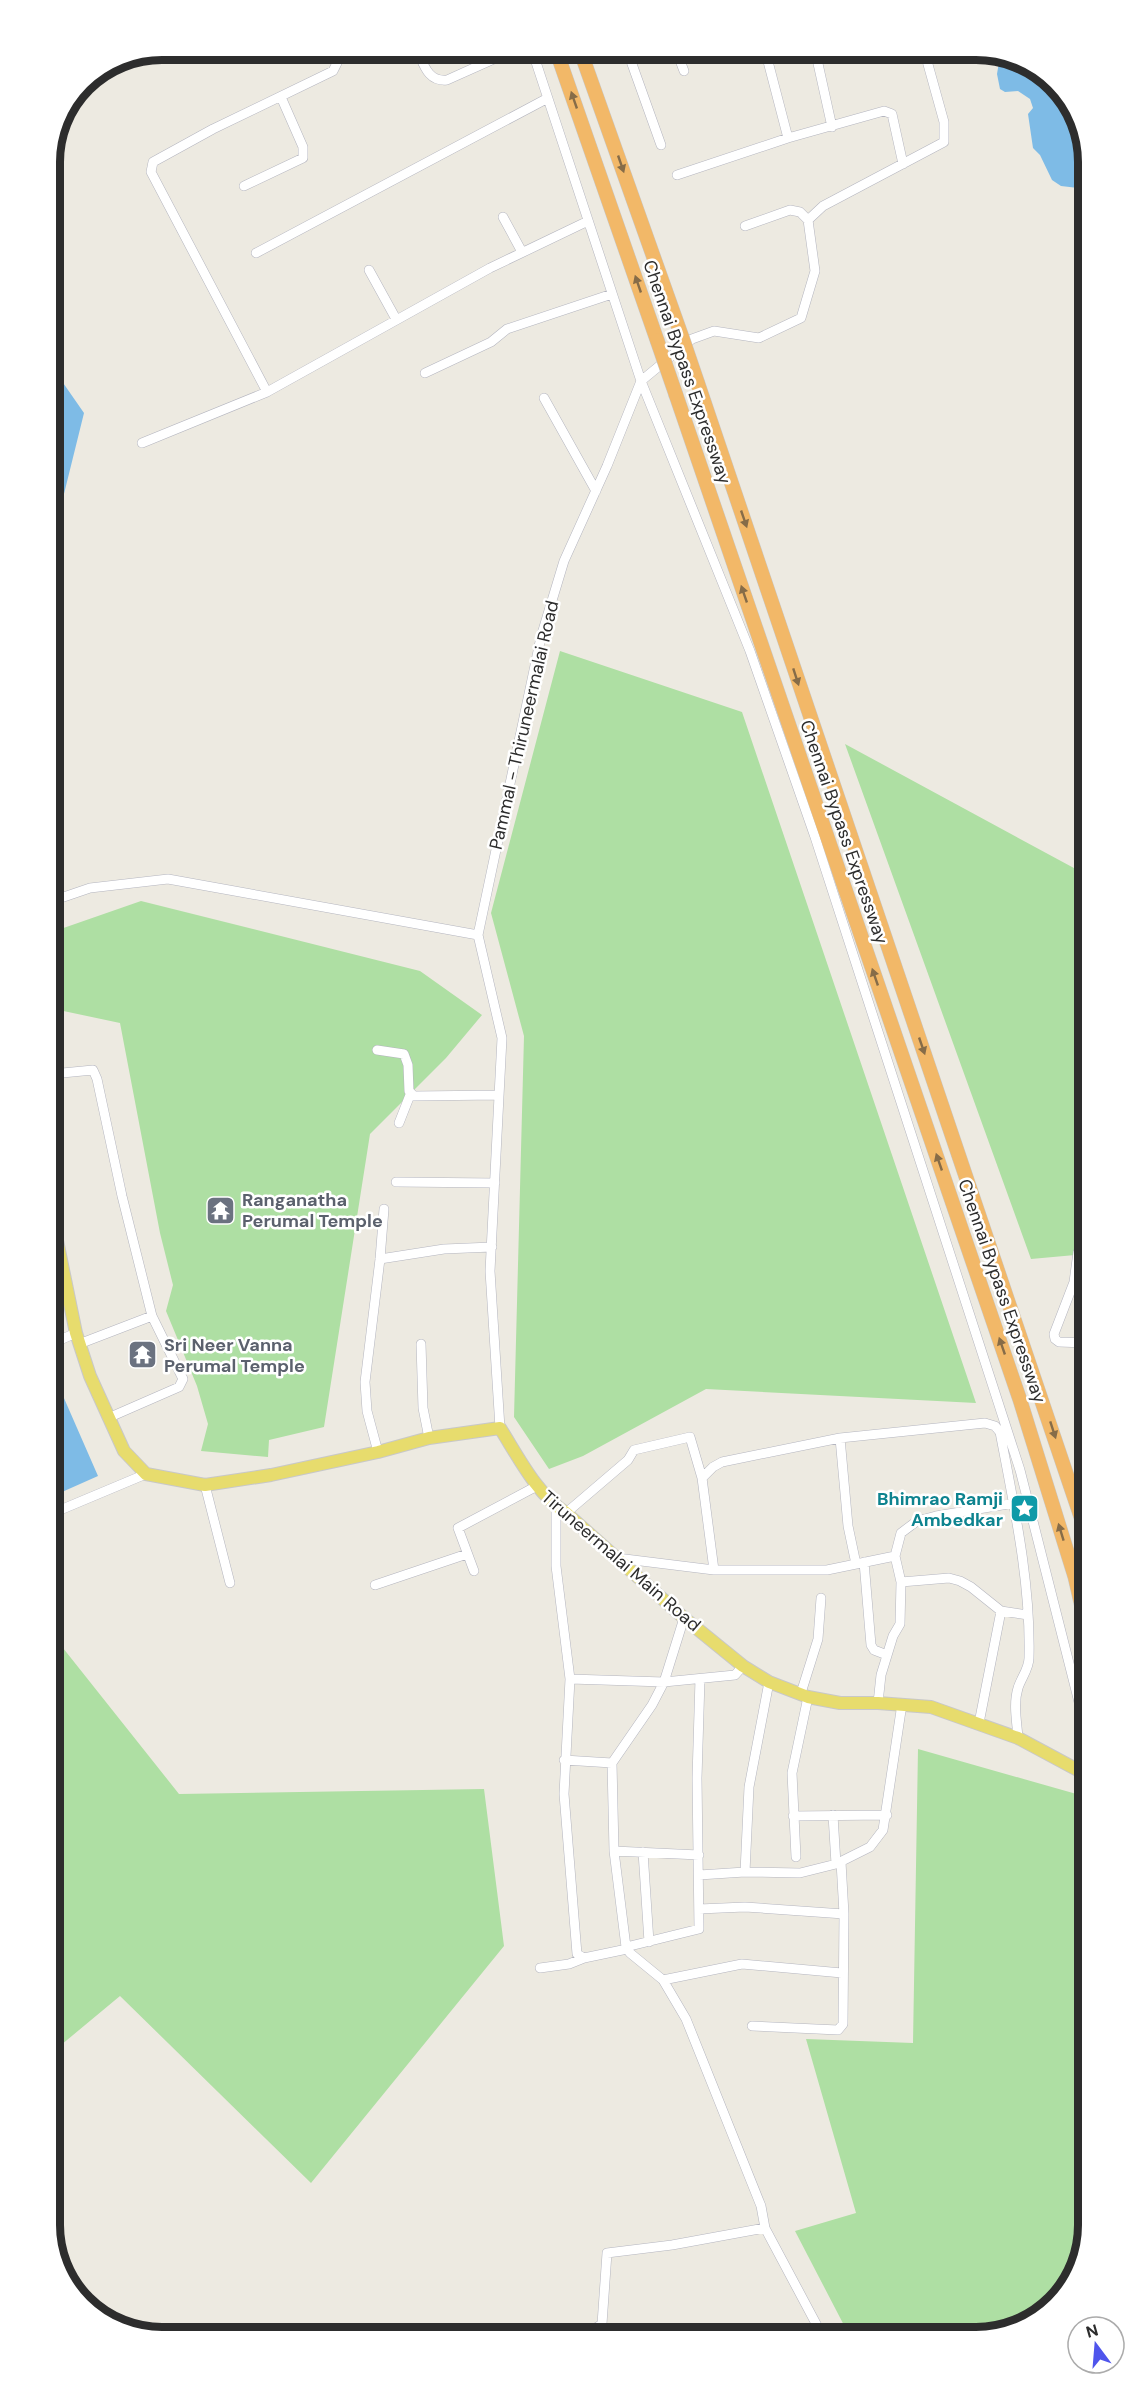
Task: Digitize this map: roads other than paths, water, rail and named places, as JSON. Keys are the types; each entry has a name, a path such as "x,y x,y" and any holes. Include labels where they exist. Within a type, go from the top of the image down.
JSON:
{"highway":[{"name":"Chennai Bypass Expressway","path":"559,60 676,394 757,650 1020,1400 1078,1590"},
{"name":"Chennai Bypass Expressway","path":"584,60 682,337 1078,1508"}],"main road":[{"path":"60,1254 78,1339 90,1376 124,1451 146,1474 205,1485 271,1475 378,1452 429,1438 500,1428"},
{"name":"Tiruneermalai Main Road","path":"500,1428 537,1486 561,1510 684,1618 743,1666 769,1682 805,1695 840,1703 931,1707 1018,1738 1078,1770"}],"street":[{"path":"267,392 198,264 150,167 153,162 213,129 333,71 336,60"},
{"path":"422,60 430,77 438,81 447,80 492,60"},
{"path":"535,60 640,381 757,650"},
{"path":"630,60 661,145"},
{"path":"680,60 684,71"},
{"path":"768,60 788,138"},
{"path":"817,60 832,127"},
{"path":"745,226 790,210 800,212 808,220 823,206 944,142 944,122 927,60"},
{"path":"244,186 303,158 303,147 281,97"},
{"path":"256,253 548,98"},
{"path":"677,175 788,138 884,111 892,114 903,164"},
{"path":"503,216 522,252"},
{"name":"Pammal - Thiruneermalai Road","path":"478,934 540,637 564,561 596,491 640,381 692,339 714,331 759,338 801,318 815,271 808,220"},
{"path":"142,443 267,392 522,252 588,221"},
{"path":"369,270 396,320"},
{"path":"425,373 491,342 507,328 612,294"},
{"path":"544,398 596,491"},
{"path":"781,719 1020,1470 1078,1699"},
{"path":"60,899 90,888 168,879 478,934 502,1038 490,1271 500,1428"},
{"path":"377,1050 404,1054 408,1065 410,1095 399,1123"},
{"path":"60,1073 93,1070 97,1079 122,1196 152,1316 183,1379 182,1384 108,1418"},
{"path":"410,1095 499,1095"},
{"path":"396,1182 495,1183"},
{"path":"378,1452 367,1411 365,1382 384,1209"},
{"path":"380,1259 444,1249 492,1248"},
{"path":"1078,1252 1073,1286 1053,1334 1059,1342 1078,1343"},
{"path":"1073,1286 1078,1286"},
{"path":"60,1342 78,1339 152,1316"},
{"path":"421,1344 423,1408 429,1438"},
{"path":"702,1478 722,1462 840,1438 985,1423 995,1426 1000,1432 1014,1503 1028,1615 1029,1662 1017,1690 1018,1738"},
{"path":"584,1958 577,1954 564,1794 570,1679 556,1566 561,1510 628,1460 634,1450 685,1437 692,1440 702,1478 714,1570"},
{"path":"840,1438 848,1526 860,1563 871,1645 874,1650 887,1655"},
{"path":"60,1510 146,1474"},
{"path":"205,1485 230,1583"},
{"path":"474,1571 458,1528 537,1486"},
{"path":"878,1703 881,1675 893,1636 900,1624 901,1581 895,1556 902,1533 917,1521 1027,1501"},
{"path":"375,1585 467,1554"},
{"path":"614,1558 714,1570 826,1570 895,1556"},
{"path":"901,1581 949,1578 972,1587 1001,1611 1028,1615"},
{"path":"796,1857 792,1773 805,1695 818,1640 821,1598"},
{"path":"980,1723 1001,1611"},
{"path":"684,1618 664,1682 652,1705 612,1763 614,1851 627,1948 663,1980 686,2019 760,2206 765,2228 818,2327"},
{"path":"570,1679 664,1682 735,1676 743,1666"},
{"path":"540,1968 569,1964 584,1958 699,1929 697,1778 700,1679"},
{"path":"745,1872 749,1787 769,1682"},
{"path":"699,1875 745,1872 801,1874 839,1863 870,1847 883,1830 902,1704"},
{"path":"564,1760 612,1763"},
{"path":"752,2026 838,2030 843,2018 843,1914 833,1815"},
{"path":"793,1816 886,1815"},
{"path":"614,1851 699,1855"},
{"path":"643,1852 649,1942"},
{"path":"699,1909 745,1907 843,1914"},
{"path":"663,1980 742,1964 842,1973"},
{"path":"602,2327 607,2253 672,2245 765,2228"},
{"path":"597,2327 602,2324"}],"water":[{"path":"999,63 1009,65 1038,81 1057,100 1073,129 1077,149 1078,188 1061,186 1052,180 1040,155 1033,148 1028,114 1033,108 1030,99 1018,91 1005,92 1000,89 997,74"},
{"path":"60,378 84,413 60,509"},
{"path":"60,1389 98,1476 60,1493"}],"place":[{"name":"Ranganatha Perumal Temple","path":"221,1210"},
{"name":"Sri Neer Vanna Perumal Temple","path":"143,1355"},
{"name":"Bhimrao Ramji Ambedkar","path":"1024,1509"}]}
